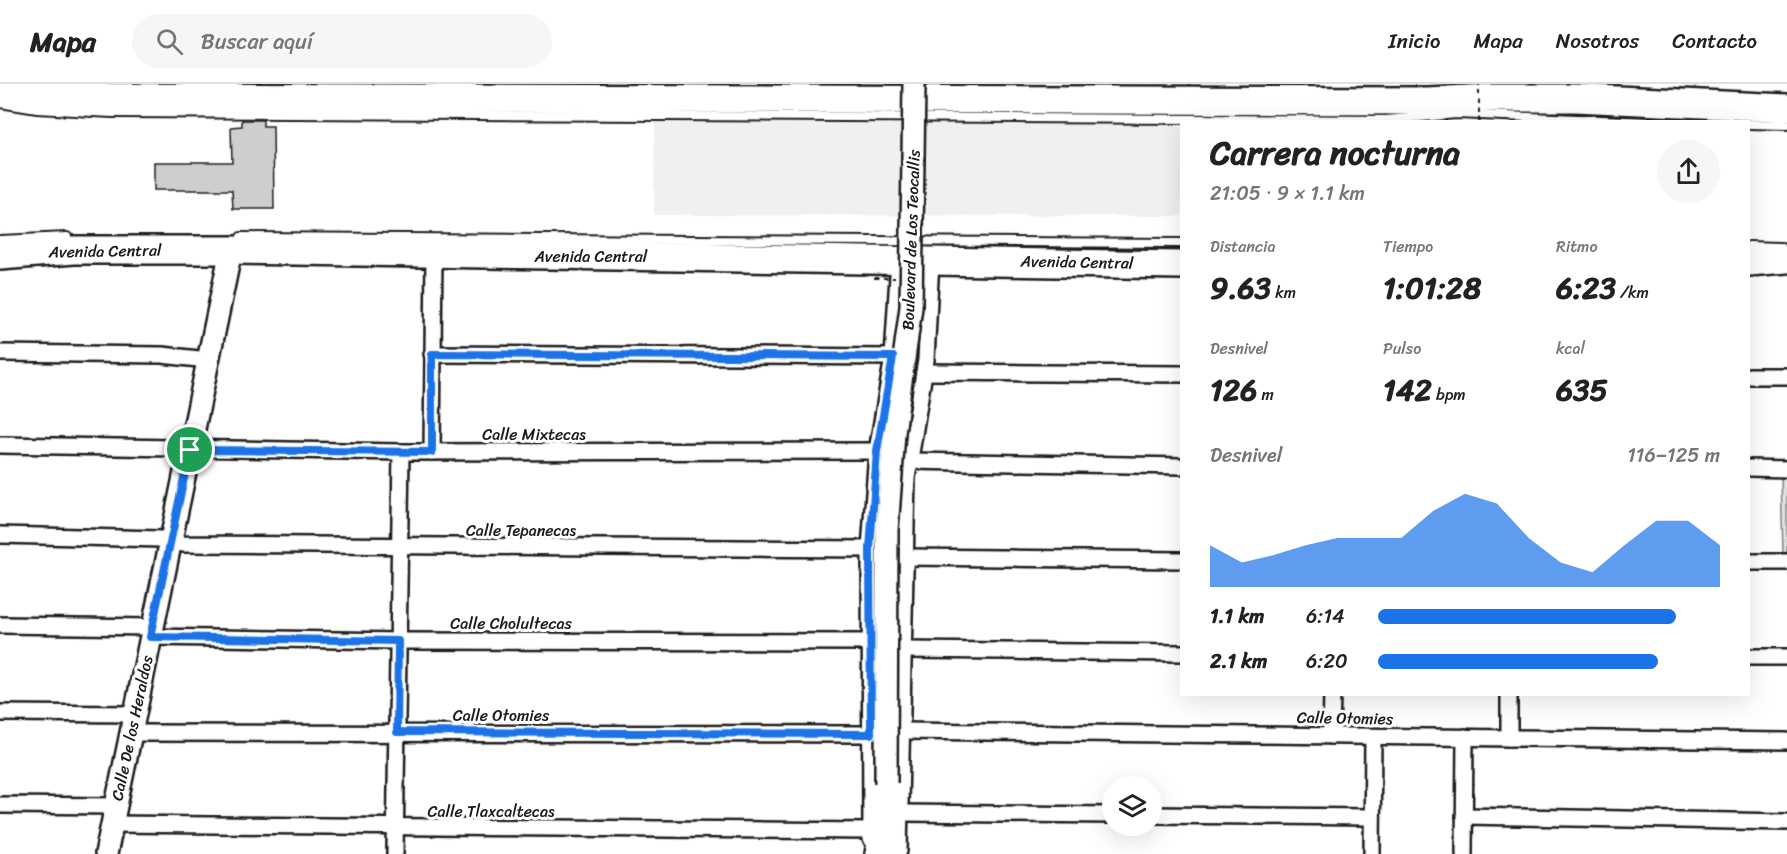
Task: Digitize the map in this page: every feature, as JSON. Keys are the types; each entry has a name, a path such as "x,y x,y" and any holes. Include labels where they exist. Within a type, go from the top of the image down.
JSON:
{"highway":[{"path":"0,88 32,88 105,97 415,92 580,95 915,90 1427,93 1787,108"},
{"name":"Avenida Central","path":"1,255 233,243 434,255 901,268 931,259 1180,265"},
{"path":"1750,262 1787,259"}],"street":[{"name":"Boulevard de Los Teocallis","path":"892,854 886,787 887,530 894,433 910,307 915,90"},
{"name":"Calle De los Heraldos","path":"106,854 233,243"},
{"path":"432,452 434,255"},
{"name":"Boulevard de Los Teocallis","path":"899,854 902,813 905,557 909,461 925,366 931,259"},
{"name":"Boulevard de Los Teocallis","path":"876,854 870,831 870,549 877,451 893,354 901,268"},
{"name":"Boulevard de Los Teocallis","path":"893,354 905,344 913,345 921,350 925,366"},
{"path":"0,353 162,355 208,360"},
{"path":"432,354 893,354"},
{"path":"925,366 1180,374"},
{"path":"1750,376 1787,376"},
{"name":"Calle Mixtecas","path":"0,445 401,452 877,451"},
{"path":"395,854 401,452"},
{"path":"909,461 1180,466"},
{"path":"1750,468 1787,469"},
{"name":"Calle Tepanecas","path":"0,535 183,544 870,549"},
{"path":"905,557 1180,560"},
{"path":"1750,562 1787,562"},
{"name":"Calle Cholultecas","path":"0,625 398,641 871,642"},
{"path":"904,650 1180,653"},
{"path":"1750,657 1787,657"},
{"path":"1331,736 1332,696"},
{"path":"1509,696 1509,738"},
{"name":"Calle Otomies","path":"0,713 133,724 397,732 871,734"},
{"name":"Calle Otomies","path":"903,731 1787,741"},
{"path":"1372,854 1373,737"},
{"path":"1464,854 1465,737"},
{"name":"Boulevard de Los Teocallis","path":"876,854 886,787"},
{"name":"Calle Tlaxcaltecas","path":"0,805 114,815 396,828 870,831"},
{"path":"902,813 1102,815"},
{"path":"1162,815 1372,818"},
{"path":"1464,816 1787,822"}],"lane":[{"path":"0,103 37,109 112,113 1386,120 1457,114 1602,120"},
{"path":"1750,124 1787,125"},
{"path":"1,255 75,237"},
{"path":"233,243 1180,243"},
{"path":"1750,246 1787,247"}],"path":[{"path":"874,278 901,268"}],"shaded area":[{"path":"655,118 1180,122 1180,216 654,215"},
{"path":"1787,476 1787,554 1783,554 1781,477"}],"building":[{"path":"242,120 263,120 263,126 273,126 274,209 233,209 232,190 154,190 154,162 232,162 231,127 242,126"}],"route":[{"path":"432,354 893,357 877,451 870,549 871,734 397,732 398,641 150,637 190,450 432,452 432,354"}]}
